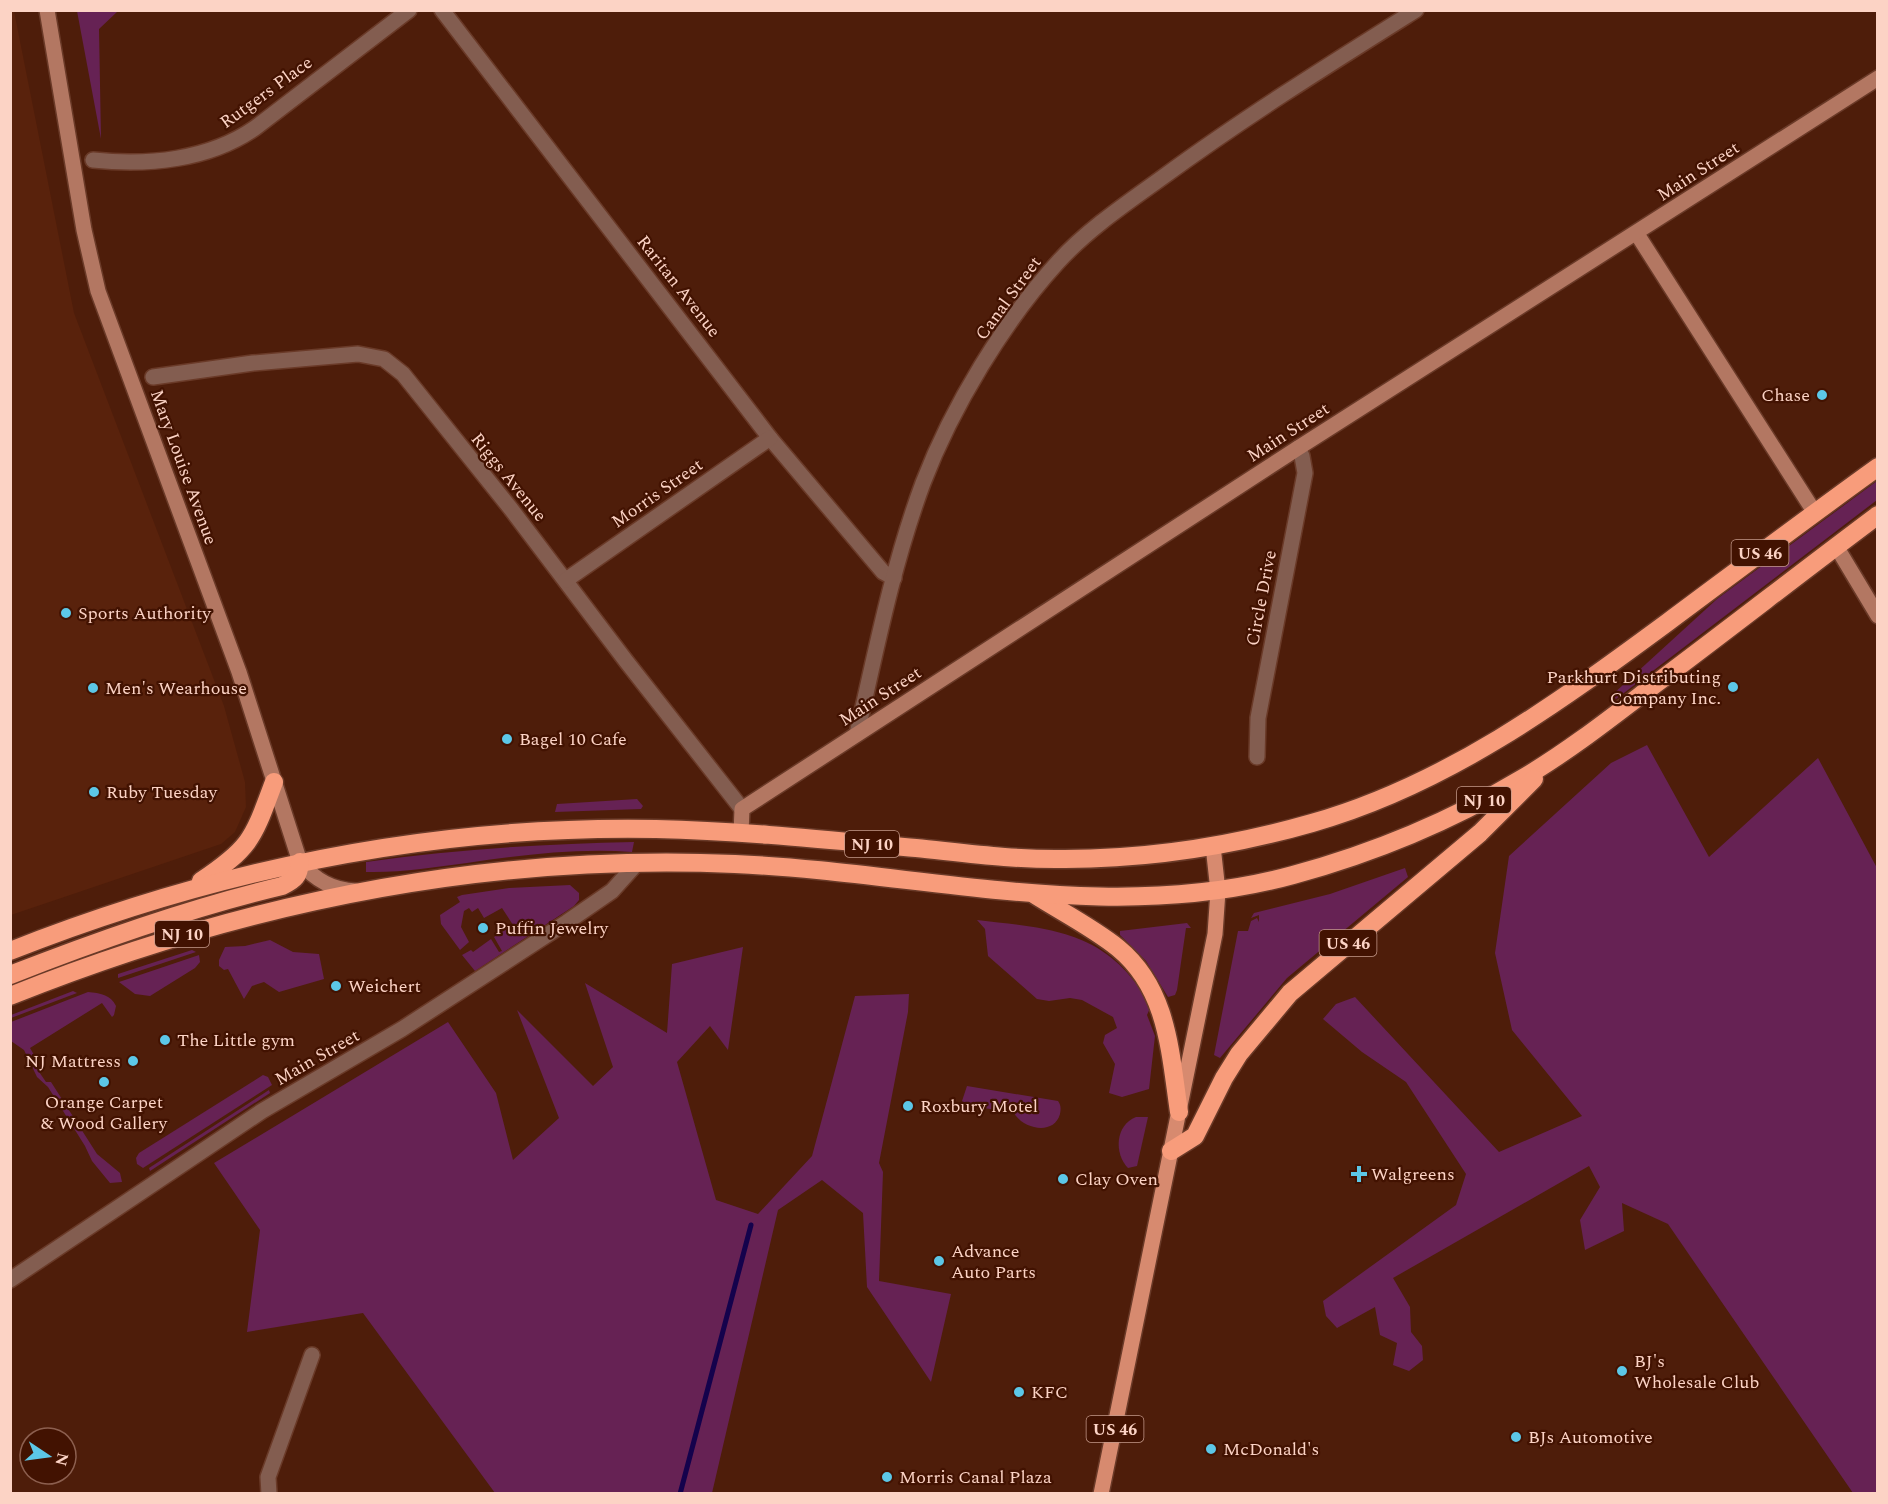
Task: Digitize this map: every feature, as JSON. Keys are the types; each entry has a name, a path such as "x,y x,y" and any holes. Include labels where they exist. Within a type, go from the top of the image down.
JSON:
{"highway":[{"name":"US 46","path":"1213,846 1311,823 1358,808 1425,779 1485,749 1598,674 1878,467"},
{"name":"US 46","path":"1171,1151 1195,1136 1239,1054 1290,993 1480,833 1555,759 1878,515"},
{"name":"NJ 10","path":"10,996 171,938 256,913 359,891 523,868 638,862 735,864 813,869 1034,894 1109,898 1218,891 1289,876 1348,859 1411,835 1494,795 1555,759"},
{"path":"190,889 233,859 250,841 274,782"},
{"name":"NJ 10","path":"10,951 190,889 300,862 421,841 519,831 654,829 741,833 1014,858 1132,857 1213,846"},
{"path":"10,975 79,948 197,909 282,886 292,882 299,874 300,862"},
{"path":"1034,894 1116,946 1144,977 1160,1005 1165,1022 1179,1112"}],"main road":[{"name":"US 46","path":"1101,1494 1215,934 1218,891 1213,846"}],"street":[{"name":"Mary Louise Avenue","path":"47,10 84,230 98,291 239,672 300,862 324,884 359,891"},
{"name":"Rutgers Place","path":"93,160 127,163 161,160 208,153 229,144 255,129 409,10"},
{"name":"Raritan Avenue","path":"442,10 770,438 883,572 894,578"},
{"name":"Canal Street","path":"857,734 894,578 923,483 942,438 985,363 1017,314 1060,261 1136,197 1230,128 1416,10"},
{"name":"Main Street","path":"742,809 1298,448 1637,234 1878,78"},
{"path":"1637,234 1815,513"},
{"name":"Riggs Avenue","path":"153,377 253,363 329,356 358,354 384,359 403,374 566,580 742,809"},
{"name":"Morris Street","path":"566,580 770,438"},
{"name":"Circle Drive","path":"1257,757 1258,718 1305,473 1298,448"},
{"path":"1836,546 1878,616"},
{"path":"741,833 742,809"},
{"name":"Main Street","path":"10,1280 262,1111 402,1029 567,922 612,891 638,862"},
{"path":"269,1494 268,1477 312,1355"}],"shaded area":[{"path":"10,11 14,11 74,313 224,706 245,782 246,807 235,832 221,844 11,915"},
{"path":"77,11 118,11 99,29 101,139"},
{"path":"1877,481 1877,500 1616,699 1612,695 1717,599"},
{"path":"1647,745 1709,857 1818,758 1877,868 1877,1493 1853,1493 1668,1224 1622,1203 1624,1231 1585,1250 1580,1220 1600,1187 1589,1166 1393,1278 1410,1307 1411,1332 1422,1346 1423,1360 1409,1371 1393,1365 1397,1343 1380,1335 1375,1307 1337,1328 1326,1316 1323,1301 1456,1205 1466,1174 1406,1082 1362,1052 1323,1019 1336,1004 1355,997 1499,1152 1582,1116 1512,1030 1495,953 1509,856 1611,763"},
{"path":"637,799 643,806 641,809 555,812 557,804"},
{"path":"634,842 632,852 549,853 391,872 366,872 366,862 466,850"},
{"path":"1405,868 1408,877 1287,978 1220,1058 1214,1055 1238,931 1248,931 1251,921 1257,918 1259,922 1259,915 1251,918 1254,913 1330,894"},
{"path":"570,885 579,893 579,900 574,906 475,971 462,955 471,950 473,952 491,939 499,952 502,951 494,937 513,925 502,908 484,918 478,908 472,912 469,908 464,911 461,927 469,942 460,950 441,924 440,915 460,902 457,897 462,895 509,888"},
{"path":"977,920 1055,931 1098,948 1117,962 1134,981 1151,1006 1147,1015 1155,1036 1149,1089 1122,1097 1109,1093 1115,1064 1103,1043 1105,1035 1117,1028 1113,1017 1082,1000 1037,999 988,956 985,929"},
{"path":"1187,923 1191,928 1186,928 1177,990 1175,995 1168,997 1146,961 1120,935 1120,931"},
{"path":"270,940 293,952 319,954 324,979 279,992 264,982 252,986 244,999 228,969 224,970 219,966 219,960 225,947 245,946"},
{"path":"743,947 728,1050 710,1026 677,1062 716,1200 758,1214 812,1156 855,996 909,994 908,1012 879,1163 883,1172 879,1281 951,1294 931,1382 867,1287 863,1213 822,1180 778,1210 712,1493 495,1493 363,1313 247,1332 260,1230 214,1163 448,1022 496,1093 513,1160 559,1118 517,1010 593,1086 613,1067 585,983 667,1033 672,964"},
{"path":"192,950 196,952 118,978 118,974"},
{"path":"199,955 200,962 195,968 150,996 135,994 119,982"},
{"path":"73,991 77,993 11,1018 11,1015"},
{"path":"88,992 101,994 111,999 116,1006 114,1015 112,1017 102,1003 30,1048 37,1060 35,1066 46,1082 51,1082 97,1154 120,1173 122,1182 110,1183 92,1161 48,1087 37,1077 24,1050 11,1041 11,1022"},
{"path":"263,1075 268,1077 272,1085 143,1168 137,1164 136,1158 139,1153"},
{"path":"967,1086 1058,1101 1061,1107 1060,1114 1057,1121 1045,1128 1031,1126 1018,1119 1014,1113 966,1105 962,1101"},
{"path":"269,1090 270,1093 150,1171 149,1168"},
{"path":"1136,1117 1148,1117 1137,1166 1128,1168 1120,1155 1119,1140 1124,1126"}],"waterway":[{"path":"680,1494 751,1225"}],"place":[{"name":"Chase","path":"1822,395"},
{"name":"Sports Authority","path":"66,613"},
{"name":"Parkhurt Distributing Company Inc.","path":"1733,687"},
{"name":"Men's Wearhouse","path":"93,688"},
{"name":"Bagel 10 Cafe","path":"507,739"},
{"name":"Ruby Tuesday","path":"94,792"},
{"name":"Puffin Jewelry","path":"483,928"},
{"name":"Weichert","path":"336,986"},
{"name":"The Little gym","path":"165,1040"},
{"name":"NJ Mattress","path":"133,1061"},
{"name":"Orange Carpet & Wood Gallery","path":"104,1082"},
{"name":"Roxbury Motel","path":"908,1106"},
{"name":"Walgreens","path":"1359,1174"},
{"name":"Clay Oven","path":"1063,1179"},
{"name":"Advance Auto Parts","path":"939,1261"},
{"name":"BJ's Wholesale Club","path":"1622,1371"},
{"name":"KFC","path":"1019,1392"},
{"name":"BJs Automotive","path":"1516,1437"},
{"name":"McDonald's","path":"1211,1449"},
{"name":"Morris Canal Plaza","path":"887,1477"}]}
